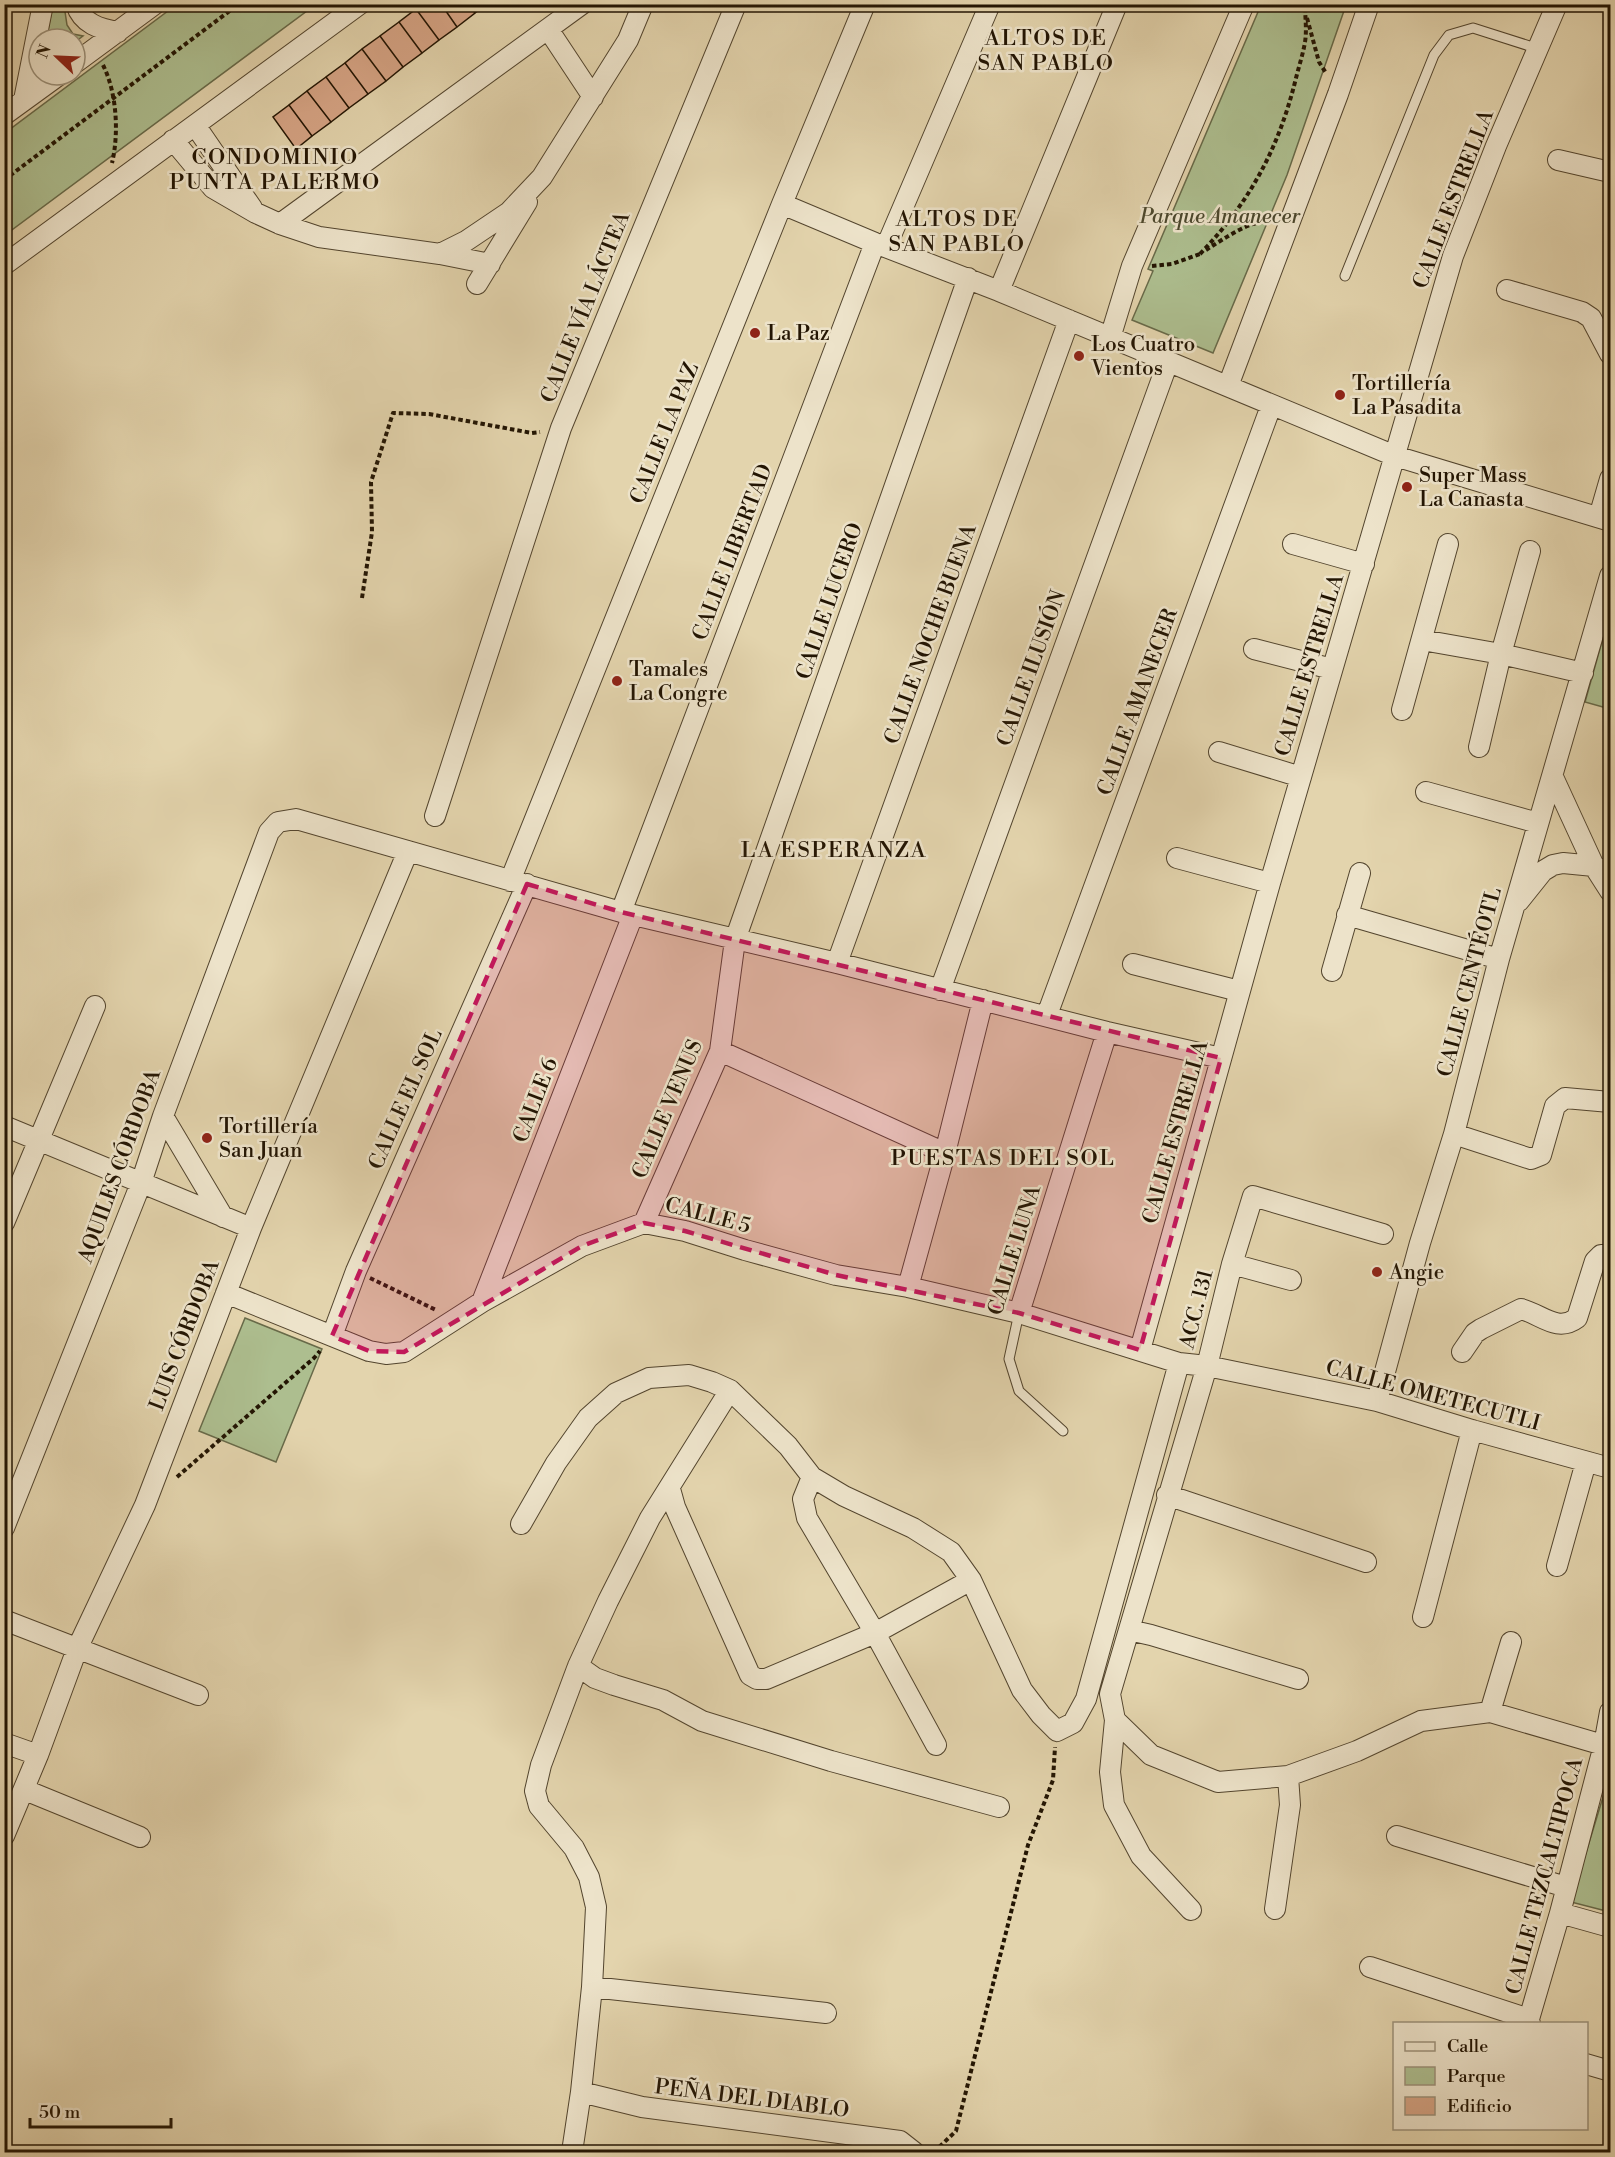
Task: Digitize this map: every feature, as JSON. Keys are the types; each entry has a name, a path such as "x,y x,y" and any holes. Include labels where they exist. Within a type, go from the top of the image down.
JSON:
{"street":[{"path":"24,100 43,4"},
{"path":"76,4 84,19 93,26 118,32"},
{"path":"87,54 155,4"},
{"path":"4,265 360,4"},
{"path":"280,224 582,4"},
{"path":"477,284 628,40 644,4"},
{"name":"CALLE VÍA LÁCTEA","path":"561,428 736,4"},
{"name":"CALLE LA PAZ","path":"518,882 782,204 865,4"},
{"name":"CALLE LIBERTAD","path":"627,914 880,245 990,4"},
{"path":"999,291 1117,4"},
{"path":"1110,338 1132,266 1244,4"},
{"path":"1228,386 1370,4"},
{"name":"CALLE ESTRELLA","path":"1140,1350 1239,991 1453,256 1496,146 1557,4"},
{"path":"548,29 593,97"},
{"path":"4,115 42,87"},
{"path":"195,125 256,213"},
{"path":"173,141 213,188 280,224 319,237 440,254 490,264"},
{"path":"1558,160 1611,171"},
{"path":"440,254 466,241 509,212 542,177"},
{"path":"782,204 880,245 968,278 1395,456 1605,519 1611,479"},
{"name":"CALLE LUCERO","path":"735,940 968,278"},
{"path":"1507,291 1582,312 1591,318 1611,354"},
{"name":"CALLE NOCHE BUENA","path":"837,963 1069,320"},
{"name":"CALLE ILUSIÓN","path":"940,990 1168,362"},
{"name":"CALLE AMANECER","path":"1047,1016 1271,406"},
{"path":"435,816 561,428"},
{"path":"1293,544 1364,564"},
{"path":"1402,710 1448,544"},
{"path":"1479,747 1501,654 1530,551"},
{"name":"CALLE CENTÉOTL","path":"1377,1401 1420,1243 1454,1134 1499,959 1611,576"},
{"path":"1422,640 1501,654 1583,673"},
{"path":"1254,649 1332,669"},
{"path":"1219,752 1301,777"},
{"path":"1553,777 1611,891"},
{"path":"1426,792 1538,823"},
{"name":"AQUILES CÓRDOBA","path":"4,1528 141,1183 163,1116 269,832 278,822 296,819 408,851"},
{"path":"408,851 627,914 837,963 1107,1032 1221,1058"},
{"name":"LUIS CÓRDOBA","path":"4,1836 25,1790 77,1649 145,1504 251,1228 408,851"},
{"path":"1177,858 1270,883"},
{"path":"1514,907 1543,871 1552,864 1563,863 1602,870"},
{"path":"1332,970 1360,873"},
{"name":"CALLE EL SOL","path":"332,1336 356,1271 518,882"},
{"name":"CALLE 6","path":"482,1302 627,914"},
{"path":"1347,915 1499,959"},
{"name":"CALLE VENUS","path":"644,1223 720,1051 735,940"},
{"path":"1134,964 1239,991"},
{"path":"908,1287 945,1154 982,1000"},
{"path":"4,1223 95,1006"},
{"name":"CALLE LUNA","path":"1019,1313 1107,1032"},
{"path":"720,1051 945,1154"},
{"path":"1454,1134 1531,1159 1541,1155 1555,1106 1565,1098 1611,1102"},
{"path":"163,1116 223,1217"},
{"path":"4,1126 251,1228"},
{"name":"ACC. 131","path":"1191,1910 1141,1856 1114,1805 1110,1772 1115,1720 1110,1694 1207,1366 1232,1264 1253,1196 1383,1234"},
{"name":"CALLE 5","path":"226,1293 369,1351 386,1354 404,1352 482,1302 582,1246 644,1223 685,1230 836,1275 908,1287 1019,1313 1179,1363 1207,1366"},
{"path":"1462,1352 1475,1333 1521,1309 1548,1321 1560,1324 1570,1323 1577,1318 1595,1262 1602,1255 1611,1255"},
{"path":"1232,1264 1291,1280"},
{"path":"521,1524 556,1463 588,1418 616,1393 649,1378 689,1375 712,1382 729,1390 788,1446 812,1477 844,1496 913,1528 951,1552 971,1580 1022,1690 1057,1731 1073,1723 1086,1699 1179,1363"},
{"name":"CALLE OMETECUTLI","path":"1207,1366 1377,1401 1472,1431 1611,1468"},
{"path":"572,2152 592,1987 596,1907 589,1877 574,1848 539,1806 535,1791 541,1765 578,1666 628,1559 650,1518 729,1390"},
{"path":"1423,1617 1472,1431"},
{"path":"1557,1566 1586,1462"},
{"path":"812,1477 803,1499 807,1518 875,1633 936,1745"},
{"path":"670,1489 675,1506 750,1675 757,1679 766,1679 875,1633 971,1580"},
{"path":"1167,1495 1366,1562"},
{"path":"4,1620 198,1695"},
{"path":"1129,1630 1298,1680"},
{"path":"1490,1712 1511,1642"},
{"path":"578,1666 596,1678 663,1700 702,1721 831,1761 999,1807"},
{"path":"1115,1720 1151,1755 1218,1782 1288,1776 1357,1751 1421,1721 1490,1712 1607,1746"},
{"name":"CALLE TEZCALTIPOCA","path":"1529,2021 1607,1746 1611,1712"},
{"path":"4,1743 38,1755"},
{"path":"1275,1909 1290,1805 1288,1776"},
{"path":"25,1790 140,1837"},
{"path":"1396,1836 1566,1887"},
{"path":"1560,1913 1611,1926"},
{"path":"1370,1967 1529,2021"},
{"path":"592,1987 826,2013"},
{"path":"1588,2064 1611,2071"},
{"name":"PEÑA DEL DIABLO","path":"581,2092 642,2108 900,2141 914,2152"}],"lane":[{"path":"1345,276 1434,55 1449,35 1473,28 1539,49"},
{"name":"CALLE LUNA","path":"1019,1313 1009,1359 1019,1391 1063,1431"}],"path":[{"path":"4,180 239,4"},
{"path":"1200,254 1249,194 1269,159 1289,107 1305,40 1305,4"},
{"path":"1305,11 1319,62 1338,94"},
{"path":"95,48 106,71 115,110 115,150 105,190"},
{"path":"1132,266 1172,264 1200,254 1226,237 1263,220 1291,220"},
{"name":"CALLE VÍA LÁCTEA","path":"362,598 372,532 371,482 393,413 429,414 532,433 561,428"},
{"path":"356,1271 456,1319"},
{"path":"171,1481 314,1358 332,1336"},
{"path":"934,2152 956,2131 1028,1845 1053,1780 1057,1731"}],"highlighted area":[{"path":"527,884 621,912 1221,1058 1140,1350 1019,1313 836,1275 685,1231 644,1223 582,1246 404,1352 369,1351 332,1336"}],"green space":[{"path":"53,5 64,5 68,27 48,27"},
{"path":"176,5 315,5 5,235 5,133 66,87 87,87 87,72"},
{"name":"Parque Amanecer","path":"1261,5 1346,5 1287,175 1213,353 1132,320 1153,271 1148,269"},
{"path":"1610,613 1610,709 1585,702"},
{"path":"245,1318 322,1349 276,1462 199,1431"},
{"path":"1610,1774 1610,1912 1571,1902"}],"building":[{"path":"421,4 441,4 457,27 439,40 416,9"},
{"path":"441,4 469,4 475,13 457,27"},
{"path":"469,4 487,4 475,13"},
{"path":"416,9 439,40 422,53 399,22"},
{"path":"399,22 422,53 403,67 380,36"},
{"path":"380,36 403,67 386,81 362,49"},
{"path":"362,49 386,81 368,94 345,63"},
{"path":"345,63 368,94 349,108 326,77"},
{"path":"326,77 349,108 331,122 307,91"},
{"path":"307,91 331,122 312,136 289,105"},
{"path":"289,105 312,136 296,149 273,117"}],"place":[{"name":"La Paz","path":"755,333"},
{"name":"Los Cuatro Vientos","path":"1079,356"},
{"name":"Tortillería La Pasadita","path":"1340,395"},
{"name":"Super Mass La Canasta","path":"1407,487"},
{"name":"Tamales La Congre","path":"617,681"},
{"name":"Tortillería San Juan","path":"207,1138"},
{"name":"Angie","path":"1377,1272"}],"district":[{"name":"ALTOS DE SAN PABLO","path":"1046,50"},
{"name":"CONDOMINIO PUNTA PALERMO","path":"275,168"},
{"name":"ALTOS DE SAN PABLO","path":"957,230"},
{"name":"LA ESPERANZA","path":"834,849"},
{"name":"PUESTAS DEL SOL","path":"1003,1157"}]}
